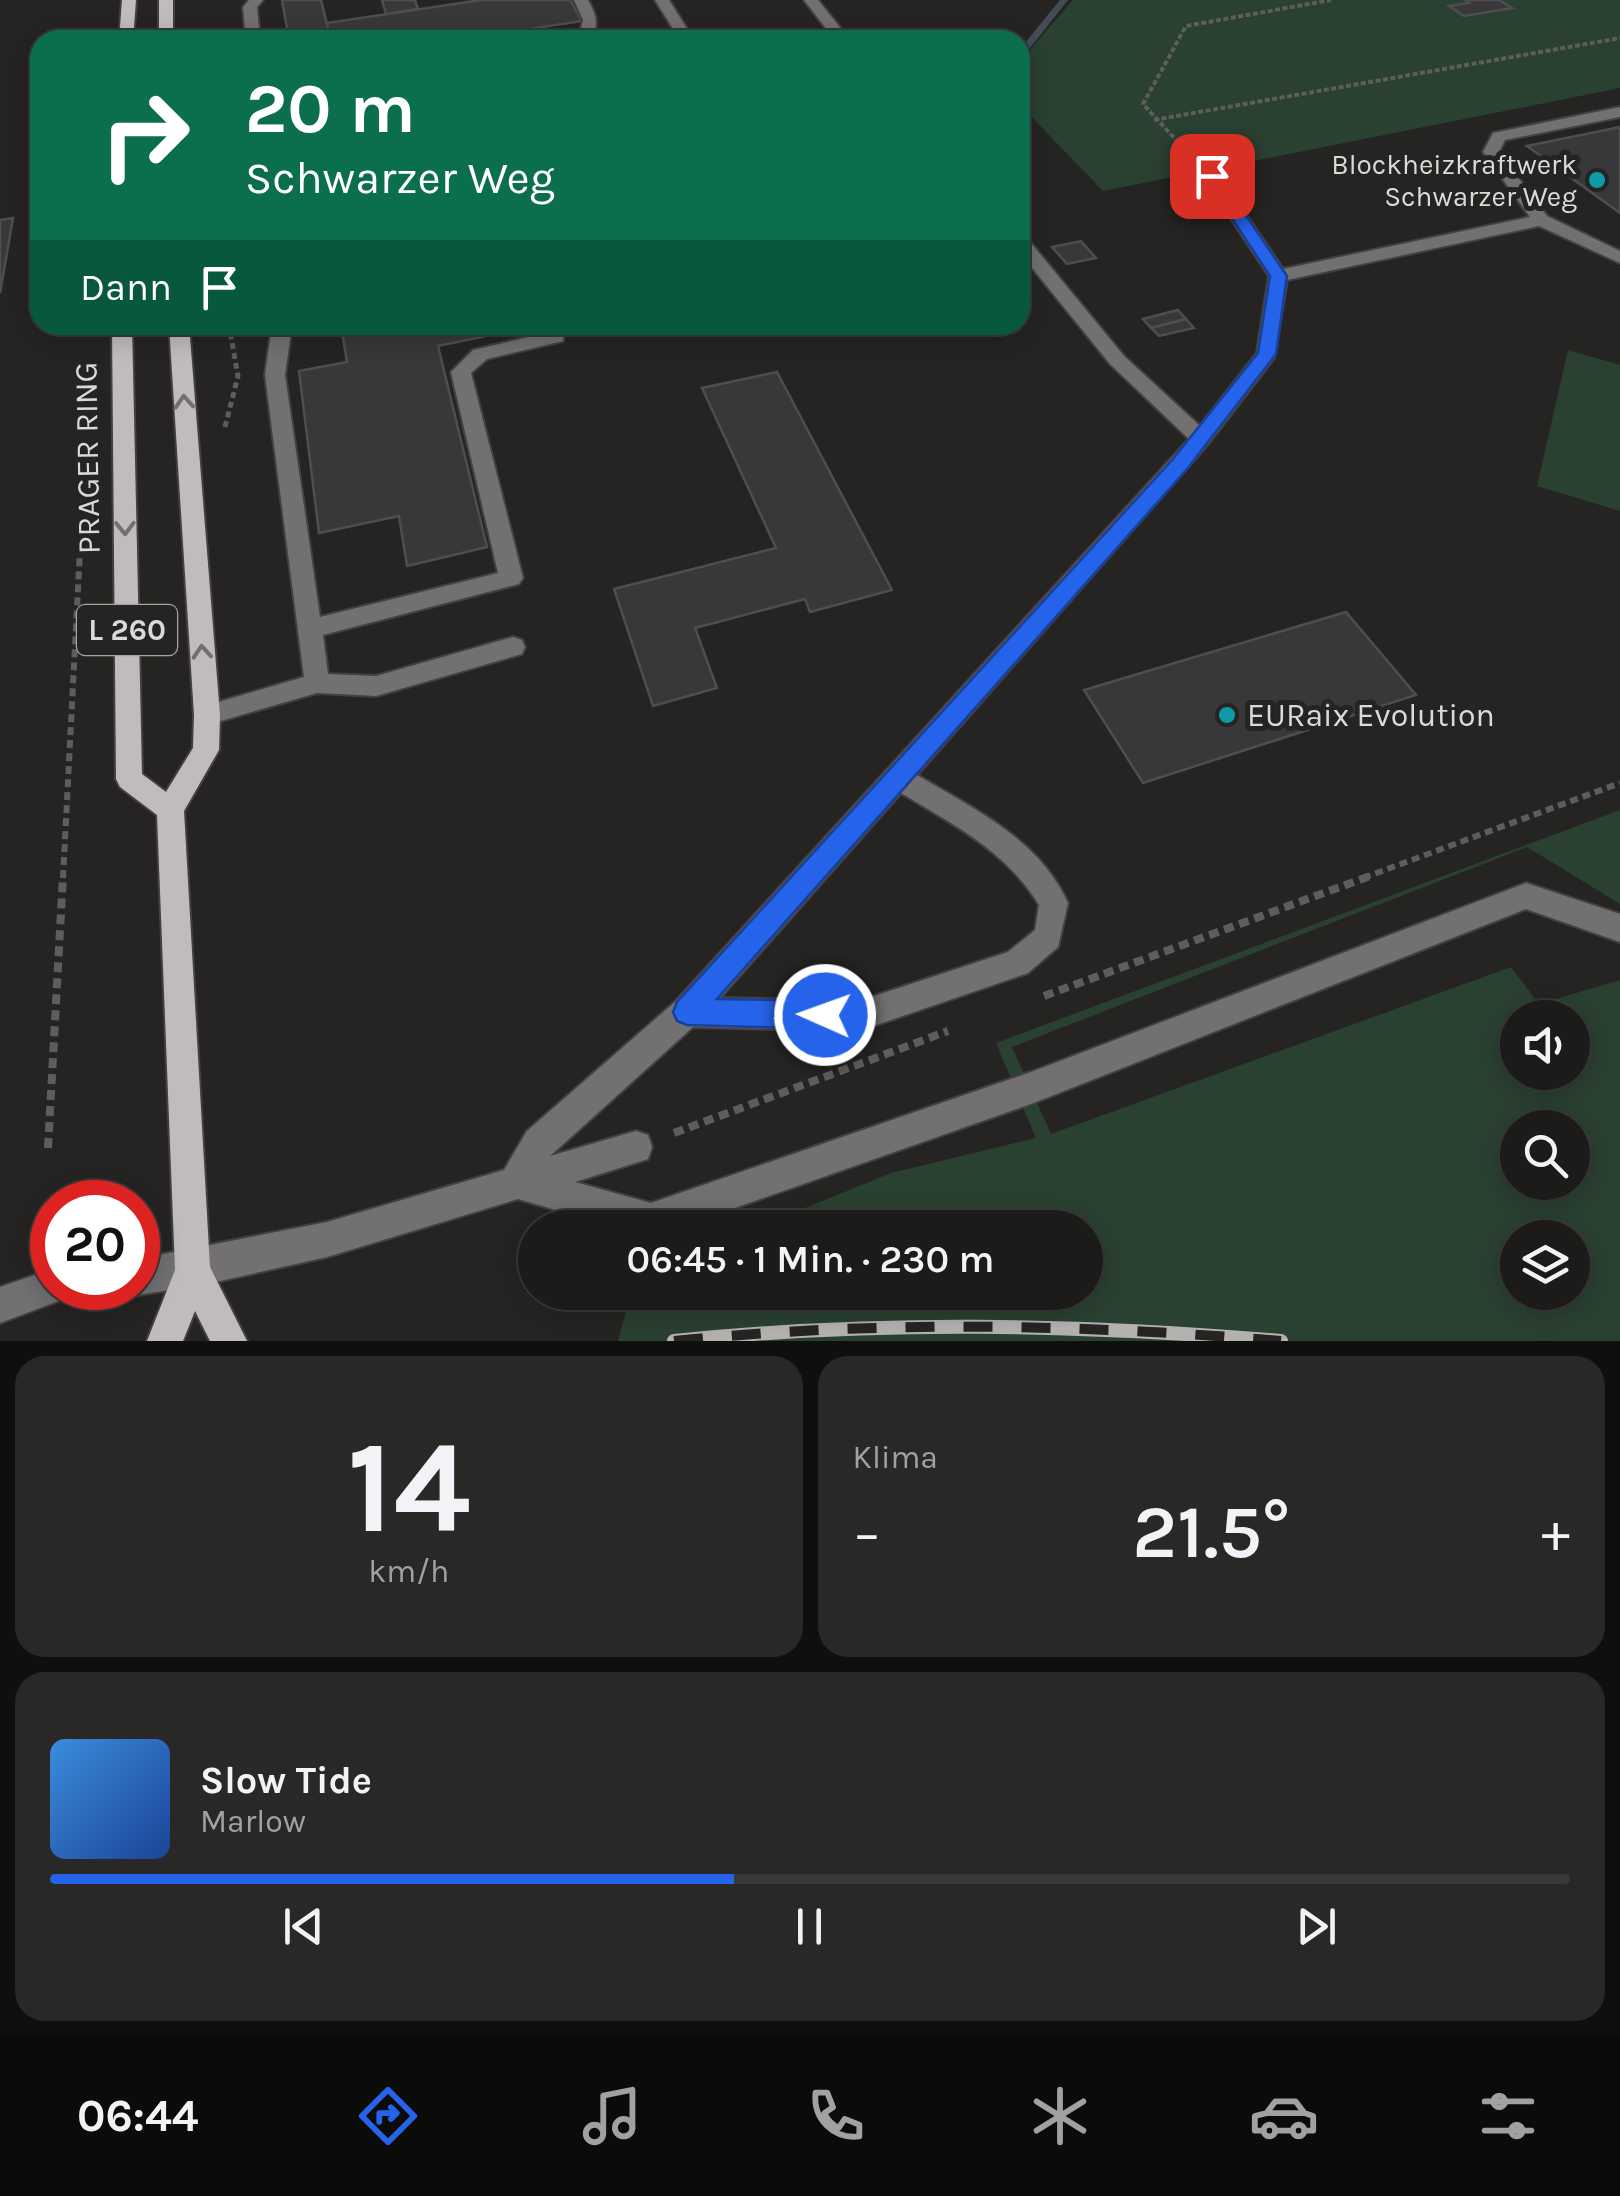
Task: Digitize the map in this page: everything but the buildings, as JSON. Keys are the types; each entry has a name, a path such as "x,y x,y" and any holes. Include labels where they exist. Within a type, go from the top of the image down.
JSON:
{"main road":[{"path":"127,30 129,0"},
{"path":"166,0 166,30"},
{"name":"PRAGER RING","path":"122,335 129,779 170,810"},
{"name":"L 260","path":"170,810 206,750 180,335"},
{"path":"166,1341 193,1270 170,810"},
{"path":"193,1270 230,1341"}],"street":[{"path":"251,30 250,7 256,0"},
{"path":"581,0 592,18 591,30"},
{"path":"662,0 682,30"},
{"path":"811,0 835,30"},
{"path":"1620,112 1499,136 1491,152 1541,220 1620,258"},
{"path":"516,1182 539,1144 687,1012 1201,439 1267,354 1278,276 1208,172"},
{"path":"1278,276 1541,220"},
{"path":"1030,252 1117,360 1201,439"},
{"path":"281,335 275,376 316,683"},
{"path":"310,630 512,578 461,372 480,354 556,335"},
{"path":"206,715 316,683 376,686 514,647"},
{"path":"687,1012 860,1016 1017,964 1048,938 1054,903 1030,865 988,832 898,777"},
{"path":"516,1182 651,1220 1031,1088 1526,896 1620,928"},
{"path":"160,1274 366,1231 636,1147"},
{"path":"0,1305 30,1295"}],"path":[{"path":"1208,172 1145,110 1144,98 1186,26 1331,0"},
{"path":"1154,120 1620,38"},
{"path":"48,1148 85,465 123,431"},
{"path":"1026,1003 1620,783"},
{"path":"636,1147 952,1030"}],"green space":[{"path":"1073,0 1620,0 1620,88 1103,191 1030,115 1030,49"},
{"path":"1568,350 1620,365 1620,511 1537,486"},
{"path":"1620,810 1620,904 1527,847 1012,1047 1051,1134 1511,967 1536,1000 1500,1000 1500,1090 1590,1090 1590,1000 1552,1000 1620,980 1620,1341 618,1341 626,1310 1103,1310 1103,1210 800,1210 891,1173 1036,1138 996,1043"}],"waterway":[{"path":"1030,42 1064,0"}],"railway":[{"path":"674,1341 902,1327 1053,1328 1281,1341"}],"place":[{"name":"Blockheizkraftwerk Schwarzer Weg","path":"1597,180"},
{"name":"EURaix Evolution","path":"1227,715"}],"route":[{"path":"825,1015 687,1012 1180,464 1267,354 1278,276 1212,176"}]}
